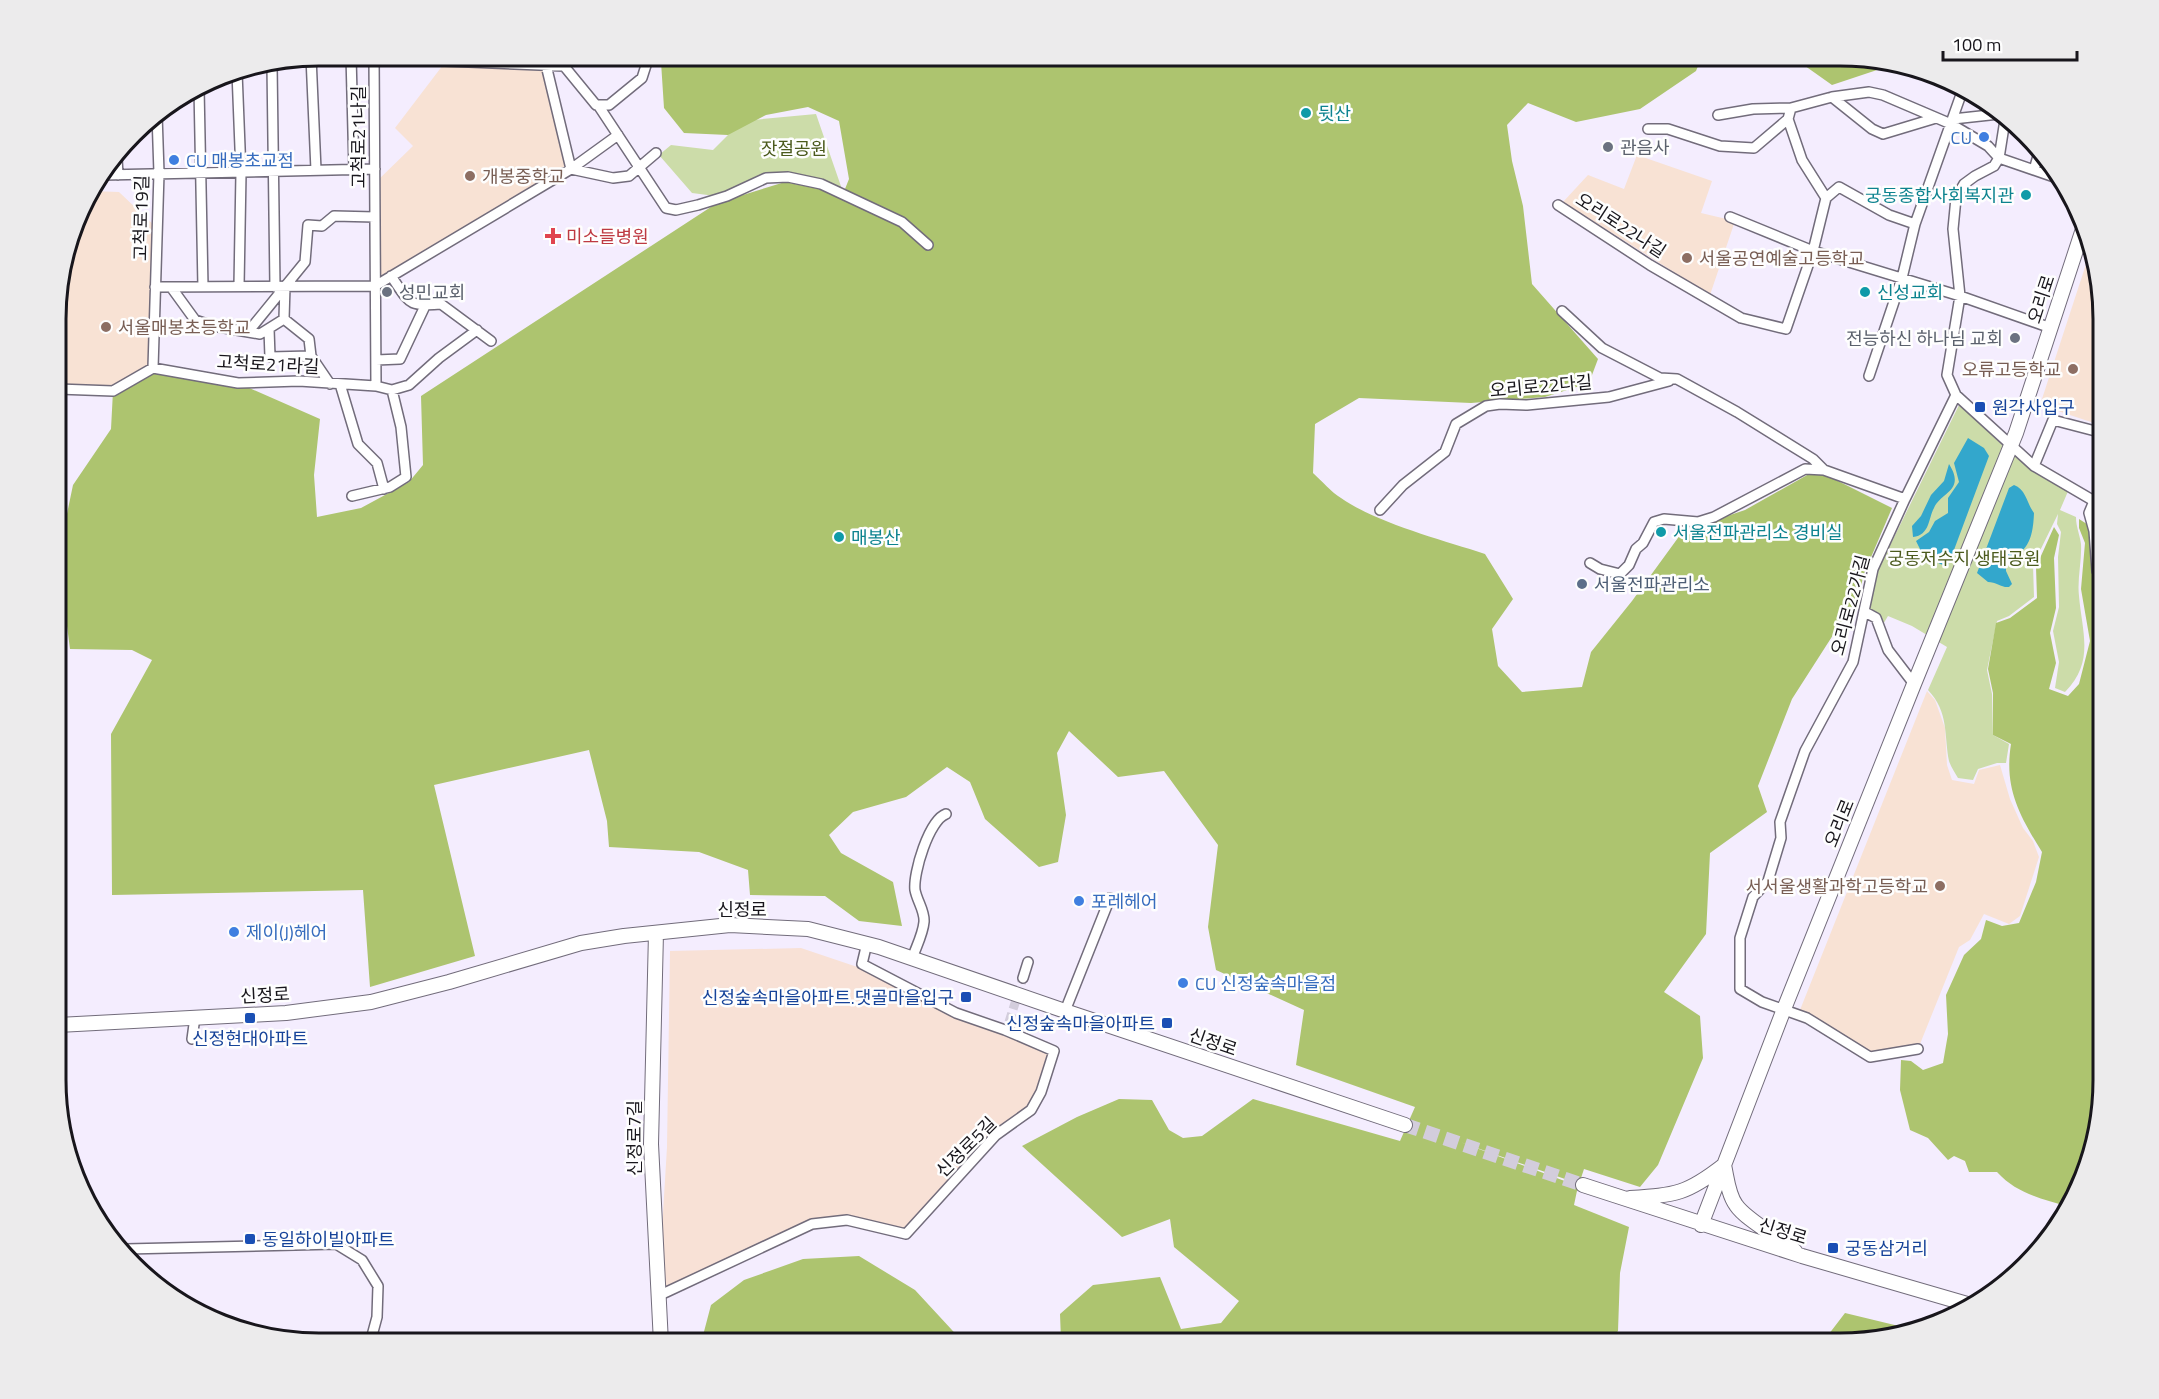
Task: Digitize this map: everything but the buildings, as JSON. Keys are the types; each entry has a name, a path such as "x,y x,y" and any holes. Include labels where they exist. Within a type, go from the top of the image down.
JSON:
{"main road":[{"name":"오리로","path":"1701,1225 1784,1009 2012,444 2080,238"},
{"name":"신정로","path":"66,1025 285,1013 371,1002 449,982 581,943 730,925 808,929 867,943 1405,1125"},
{"name":"신정로7길","path":"656,933 651,1144 660,1333"},
{"path":"1624,1199 1687,1190 1700,1184 1724,1165 1735,1204 1742,1212 1802,1256"},
{"name":"신정로","path":"1583,1185 1701,1225 1961,1302"}],"street":[{"path":"311,66 316,170"},
{"path":"351,66 354,170"},
{"name":"고척로21나길","path":"374,66 376,386"},
{"path":"546,66 571,169"},
{"path":"564,66 598,105 666,208 676,210 698,205 727,196 766,178 788,177 821,184 902,222 928,245"},
{"path":"598,105 609,105 642,78 646,66"},
{"path":"272,71 274,171 284,319 309,339 311,356 330,384"},
{"path":"237,79 241,173 239,286"},
{"path":"1718,115 1753,109 1791,108 1832,97 1869,92 1883,95 1936,118 1952,121 1990,115"},
{"path":"199,96 203,287"},
{"path":"1832,97 1872,129 1882,134 1936,118"},
{"path":"1869,376 1902,278 1915,224 1960,97"},
{"path":"1791,108 1788,119 1802,160 1826,198 1839,187 1889,215 1915,224"},
{"path":"1648,129 1668,129 1720,146 1754,148 1788,119"},
{"path":"1952,121 1988,146 1999,158 2047,174"},
{"name":"고척로19길","path":"153,368 159,173 157,124"},
{"path":"2004,126 1999,158 1994,166 1964,184 1956,198 1953,229 1960,296 1947,375 1956,395 2034,466 2093,499"},
{"path":"375,286 571,169 618,135"},
{"path":"571,169 613,178 628,176 656,153"},
{"path":"2034,170 2037,160"},
{"path":"117,166 118,175"},
{"path":"112,175 375,169"},
{"name":"오리로22나길","path":"1558,205 1650,265 1741,318 1786,329 1813,251 1826,198"},
{"path":"248,332 280,286 305,262 308,225 322,226 334,216 375,217"},
{"path":"1730,217 1813,251 1960,296 2051,328"},
{"path":"392,276 410,303 425,306 441,304 491,341"},
{"name":"고척로19길","path":"155,287 375,286"},
{"path":"171,287 195,320 213,326 260,334 284,319"},
{"path":"376,360 400,359 425,306"},
{"name":"오리로22다길","path":"1562,311 1602,348 1660,378 1677,379 1737,412 1813,459 1824,470"},
{"path":"269,328 270,357 311,356"},
{"path":"352,496 384,489 405,477 401,427 392,390 410,385 440,358 477,330"},
{"path":"66,389 113,391 153,368"},
{"name":"고척로21라길","path":"153,368 238,382 300,381 376,386 392,390"},
{"name":"오리로22다길","path":"1380,510 1403,485 1445,452 1456,424 1486,406 1527,405 1609,397 1677,379"},
{"name":"고척로21라길","path":"340,384 358,444 377,463 384,489"},
{"name":"오리로22가길","path":"1784,1009 1762,1002 1740,989 1740,938 1753,897 1768,881 1781,838 1780,822 1805,751 1853,662 1873,569 1956,395"},
{"path":"2034,466 2053,420 2093,430"},
{"name":"오리로22다길","path":"1590,563 1600,569 1620,574 1629,565 1636,549 1643,543 1654,522 1664,519 1698,522 1714,517 1804,469 1824,470 1905,500"},
{"path":"2093,509 2089,513 2093,527"},
{"path":"1865,612 1876,618 1888,650 1914,684"},
{"path":"912,959 924,922 915,892 915,880 933,824 939,816 946,814"},
{"path":"1065,1011 1110,898"},
{"name":"신정로5길","path":"658,1296 812,1224 847,1220 906,1233 996,1135 1031,1110 1041,1092 1054,1052 1007,1026 956,1013 862,964 867,943"},
{"path":"1023,978 1028,962"},
{"path":"1784,1009 1807,1018 1870,1058 1918,1049"},
{"path":"192,1039 195,1017"},
{"path":"131,1249 336,1244 362,1260 378,1286 377,1317 373,1333"}],"shaded area":[{"name":"개봉중학교","path":"442,66 546,66 571,169 375,286 375,183 413,146 395,128"},
{"name":"서울공연예술고등학교","path":"1637,155 1712,181 1701,213 1735,221 1710,295 1563,202 1588,175 1624,189"},
{"name":"서울매봉초등학교","path":"101,191 119,192 157,228 153,368 113,391 66,389 68,286 79,238"},
{"path":"2086,263 2091,286 2093,319 2093,423 2040,405"},
{"name":"서서울생활과학고등학교","path":"1927,691 1935,700 1945,728 1947,765 1952,780 1974,784 1979,770 2000,765 2010,799 2039,857 2020,916 2009,924 1984,914 1970,940 1959,947 1918,1049 1870,1057 1798,1015"},
{"path":"801,948 884,976 1054,1051 1031,1110 996,1135 906,1234 847,1220 812,1224 658,1296 667,1147 670,951"}],"green space":[{"path":"661,66 1698,66 1696,71 1640,109 1576,122 1528,103 1507,125 1512,161 1523,206 1532,284 1598,359 1589,383 1545,397 1471,403 1359,398 1315,424 1313,473 1337,496 1373,516 1485,554 1513,599 1492,629 1498,666 1522,692 1582,687 1591,652 1683,531 1745,510 1816,470 1892,508 1863,576 1858,606 1842,621 1792,699 1758,786 1767,812 1710,853 1706,934 1664,992 1700,1016 1703,1058 1658,1165 1640,1187 1584,1169 1579,1184 1460,1142 1578,1186 1574,1205 1629,1227 1620,1273 1616,1333 1061,1333 1060,1314 1093,1285 1160,1277 1181,1329 1221,1323 1239,1301 1174,1247 1170,1219 1122,1237 1022,1146 1077,1117 1119,1099 1152,1100 1169,1130 1183,1138 1202,1136 1253,1099 1400,1141 1415,1107 1296,1065 1304,1010 1216,970 1208,927 1218,845 1164,771 1118,777 1069,731 1057,753 1066,815 1058,862 1039,867 985,819 970,782 947,767 906,797 853,812 829,835 841,853 893,882 902,926 859,921 825,896 750,895 748,870 699,852 609,847 607,821 589,750 434,785 475,956 370,987 363,890 112,895 111,734 152,660 132,650 70,649 66,618 66,519 73,485 111,429 113,391 153,368 238,383 320,419 314,475 317,517 361,508 409,482 423,465 421,396 717,203 785,182 843,194 849,179 839,121 808,107 766,115 728,135 684,133 664,108"},
{"path":"1805,66 1877,69 1877,70 1832,85"},
{"name":"잣절공원","path":"816,114 844,195 798,180 753,178 723,197 692,193 659,155 671,145 713,150 742,121"},
{"name":"궁동저수지 생태공원","path":"1960,403 1999,442 2034,472 2069,489 2060,510 2076,517 2081,544 2079,590 2084,646 2080,669 2065,692 2055,688 2059,662 2053,631 2059,607 2058,557 2061,532 2057,524 2058,514 2033,565 2034,597 2009,616 1997,621 1987,670 1992,694 1993,735 2009,744 2006,763 1997,763 1978,769 1973,780 1958,778 1949,761 1943,715 1935,698 1928,690 1947,647 1912,626 1888,616 1882,626 1867,609 1875,576"},
{"path":"2079,519 2090,526 2093,572 2093,1080 2091,1113 2080,1161 2060,1204 2021,1190 1997,1172 1969,1172 1965,1161 1954,1156 1948,1160 1928,1138 1910,1130 1900,1090 1901,1060 1911,1061 1923,1070 1943,1063 1948,1034 1946,995 1964,955 1981,939 1986,920 2002,926 2019,923 2036,882 2042,852 2026,826 2015,801 2009,760 2011,744 1993,735 1993,693 1988,669 1996,623 2010,618 2037,598 2036,567 2054,527 2059,535 2054,558 2056,608 2050,633 2056,663 2049,689 2068,696 2079,684 2090,641 2081,589 2085,543 2079,528"},
{"path":"859,1256 915,1290 955,1333 704,1333 711,1305 744,1280 803,1259"},
{"path":"1845,1313 1898,1326 1873,1331 1830,1333"}],"water":[{"path":"1968,438 1984,448 1989,456 1948,566 1923,555 1916,541 1929,532 1935,521 1948,513 1948,498 1959,482 1954,463"},
{"path":"1949,464 1954,473 1954,486 1937,503 1926,530 1919,536 1913,537 1912,526 1921,516 1931,495 1944,481"},
{"path":"2014,485 2026,497 2034,513 2029,542 2014,557 2006,560 2006,571 2012,584 2006,587 1988,582 1977,573 2009,488"}],"tunnel":[{"path":"1009,1022 1023,978"},
{"path":"1405,1125 1583,1185"}],"place":[{"name":"뒷산","path":"1306,113"},
{"name":"CU","path":"1984,137"},
{"name":"관음사","path":"1608,147"},
{"name":"CU 매봉초교점","path":"174,160"},
{"name":"개봉중학교","path":"470,176"},
{"name":"궁동종합사회복지관","path":"2026,195"},
{"name":"미소들병원","path":"553,236"},
{"name":"서울공연예술고등학교","path":"1687,258"},
{"name":"성민교회","path":"387,292"},
{"name":"신성교회","path":"1865,292"},
{"name":"서울매봉초등학교","path":"106,327"},
{"name":"전능하신 하나님 교회","path":"2015,338"},
{"name":"오류고등학교","path":"2073,369"},
{"name":"원각사입구","path":"1980,407"},
{"name":"서울전파관리소 경비실","path":"1661,532"},
{"name":"매봉산","path":"839,537"},
{"name":"서울전파관리소","path":"1582,584"},
{"name":"서서울생활과학고등학교","path":"1940,886"},
{"name":"포레헤어","path":"1079,901"},
{"name":"제이(J)헤어","path":"234,932"},
{"name":"CU 신정숲속마을점","path":"1183,983"},
{"name":"신정숲속마을아파트.댓골마을입구","path":"966,997"},
{"name":"신정현대아파트","path":"250,1018"},
{"name":"신정숲속마을아파트","path":"1167,1023"},
{"name":"동일하이빌아파트","path":"250,1239"},
{"name":"궁동삼거리","path":"1833,1248"}]}
